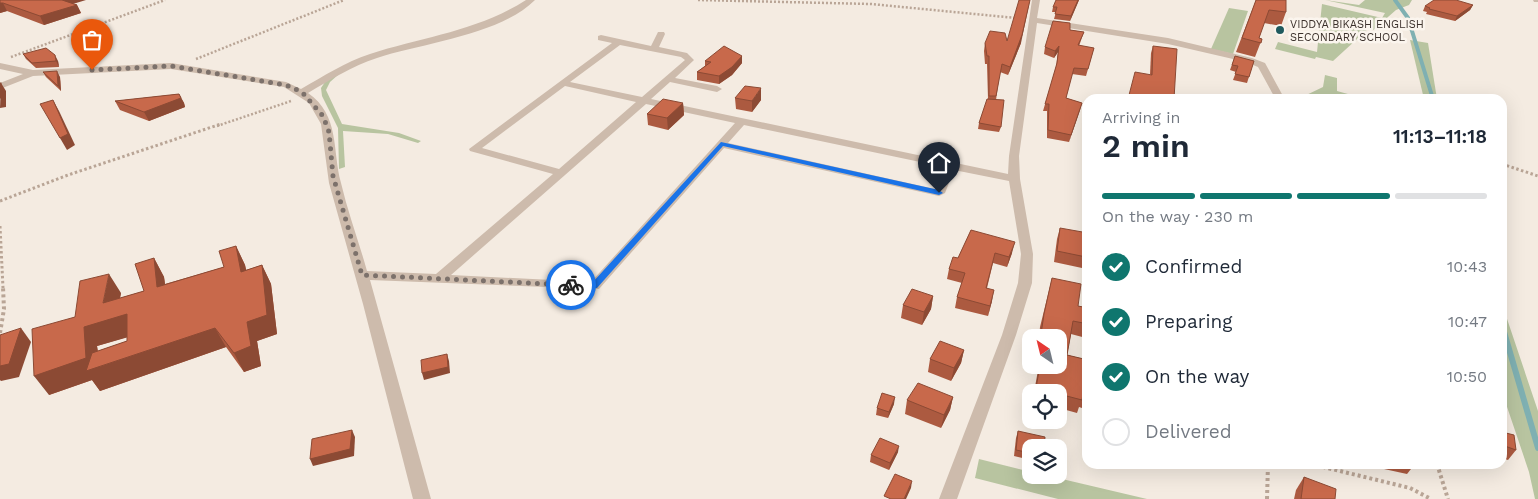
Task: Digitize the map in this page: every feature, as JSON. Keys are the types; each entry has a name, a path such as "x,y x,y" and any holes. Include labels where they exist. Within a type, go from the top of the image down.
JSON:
{"street":[{"path":"298,96 340,70 372,56 469,31 500,19 532,0"},
{"path":"948,499 1009,335 1025,283 1027,254 1014,179 1014,156 1036,0"},
{"path":"1032,20 1168,41 1250,60 1262,65 1277,94"},
{"path":"654,48 661,34"},
{"path":"440,278 559,172 690,60 684,55 601,38"},
{"path":"559,172 474,149 618,42"},
{"path":"0,66 33,73 171,66 286,85 298,96 318,107 329,132 333,176 362,275 422,499"},
{"path":"0,86 33,73"},
{"path":"667,79 717,89"},
{"path":"563,83 1014,179"},
{"path":"362,275 594,286 742,121"},
{"path":"721,144 939,193 950,166"}],"path":[{"path":"151,0 158,3"},
{"path":"9,58 165,0"},
{"path":"175,68 344,0"},
{"path":"698,0 871,4 1032,20"},
{"path":"0,201 68,175 298,96"},
{"path":"1507,166 1538,176"},
{"path":"0,226 4,309 0,333"},
{"path":"1267,499 1268,469"},
{"path":"1332,469 1410,488 1431,499"},
{"path":"1439,469 1448,499"}],"green space":[{"path":"1325,0 1359,5 1365,0 1412,0 1409,5 1396,10 1373,30 1368,29 1333,61 1316,57 1315,59 1275,49 1278,42 1317,52 1322,4 1382,18 1385,13"},
{"path":"1229,8 1248,11 1233,54 1211,49"},
{"path":"1410,40 1428,43 1436,94 1423,94"},
{"path":"339,74 330,82 326,90 342,124 399,133 421,141 418,143 388,134 343,131 345,167 339,169 338,128 322,96 321,88 327,79"},
{"path":"1325,75 1337,78 1337,91 1348,94 1308,94 1323,87"},
{"path":"1507,319 1538,411 1538,499 1535,499 1529,472 1507,407"},
{"path":"979,459 1022,470 1022,484 1067,484 1067,480 1147,499 1058,499 975,478"}],"building":[{"path":"0,0 62,0 77,5 40,16 0,3"},
{"path":"1019,0 1030,0 1022,35 1010,67 1002,64 996,96 989,96 989,56 987,56 985,43 990,31 1005,33 1007,41"},
{"path":"1056,0 1078,0 1071,16 1055,14 1057,7 1053,7"},
{"path":"1256,0 1286,0 1286,12 1269,10 1259,38 1262,39 1261,43 1242,38"},
{"path":"1434,0 1456,0 1473,5 1457,16 1429,9 1425,6"},
{"path":"1053,21 1070,23 1070,30 1084,32 1078,45 1094,48 1088,69 1074,68 1066,98 1082,103 1071,135 1048,130 1049,104 1045,104 1057,63 1059,46 1055,51 1045,47"},
{"path":"724,46 742,56 732,67 719,76 697,72 711,62 705,61"},
{"path":"1153,46 1177,49 1174,94 1129,94 1135,72 1152,75"},
{"path":"46,48 55,55 56,61 32,63 23,54"},
{"path":"1235,56 1254,61 1249,77 1235,74 1238,66 1232,65"},
{"path":"57,71 58,86 43,72"},
{"path":"745,86 761,88 752,101 735,98"},
{"path":"179,94 181,98 144,112 115,101"},
{"path":"663,99 683,103 667,118 647,114"},
{"path":"987,99 1004,100 1001,127 979,123"},
{"path":"53,100 68,134 60,138 40,104"},
{"path":"1060,228 1082,232 1082,256 1057,251"},
{"path":"971,230 1015,242 1009,257 995,253 986,288 994,290 990,306 957,297 965,273 949,269 953,257 958,258"},
{"path":"236,246 241,272 262,265 267,315 247,322 251,346 234,353 215,328 86,371 92,353 127,341 127,314 84,327 86,358 34,376 32,329 75,317 80,281 109,274 103,303 144,291 135,264 154,258 157,287 224,267 219,251"},
{"path":"1052,278 1081,284 1078,306 1082,307 1082,323 1073,321 1068,349 1068,329 1042,329"},
{"path":"912,289 933,296 924,312 903,305"},
{"path":"21,328 9,364 0,366 0,335"},
{"path":"940,341 964,350 954,368 930,359"},
{"path":"447,354 448,367 422,373 421,360"},
{"path":"1068,355 1082,359 1082,400 1067,396 1067,384 1037,384 1038,374 1068,374"},
{"path":"918,383 953,397 944,415 907,400"},
{"path":"882,393 895,397 889,412 877,408"},
{"path":"352,430 350,449 310,459 312,439"},
{"path":"1018,431 1045,437 1045,439 1022,439 1022,451 1016,450"},
{"path":"1507,433 1514,435 1516,450 1507,447"},
{"path":"880,438 899,446 890,463 871,455"},
{"path":"895,474 912,481 904,499 891,499 884,496"},
{"path":"1304,477 1336,489 1335,499 1301,499"}],"waterway":[{"path":"1395,0 1408,18 1431,94"},
{"path":"1507,342 1538,448"}],"way so far":[{"path":"92,70 171,66 286,85 302,92 318,107 329,132 333,176 362,275 571,285"}],"place":[{"name":"VIDDYA BIKASH ENGLISH SECONDARY SCHOOL","path":"1280,30"}],"route":[{"path":"571,285 594,286 721,144 939,193"}]}
